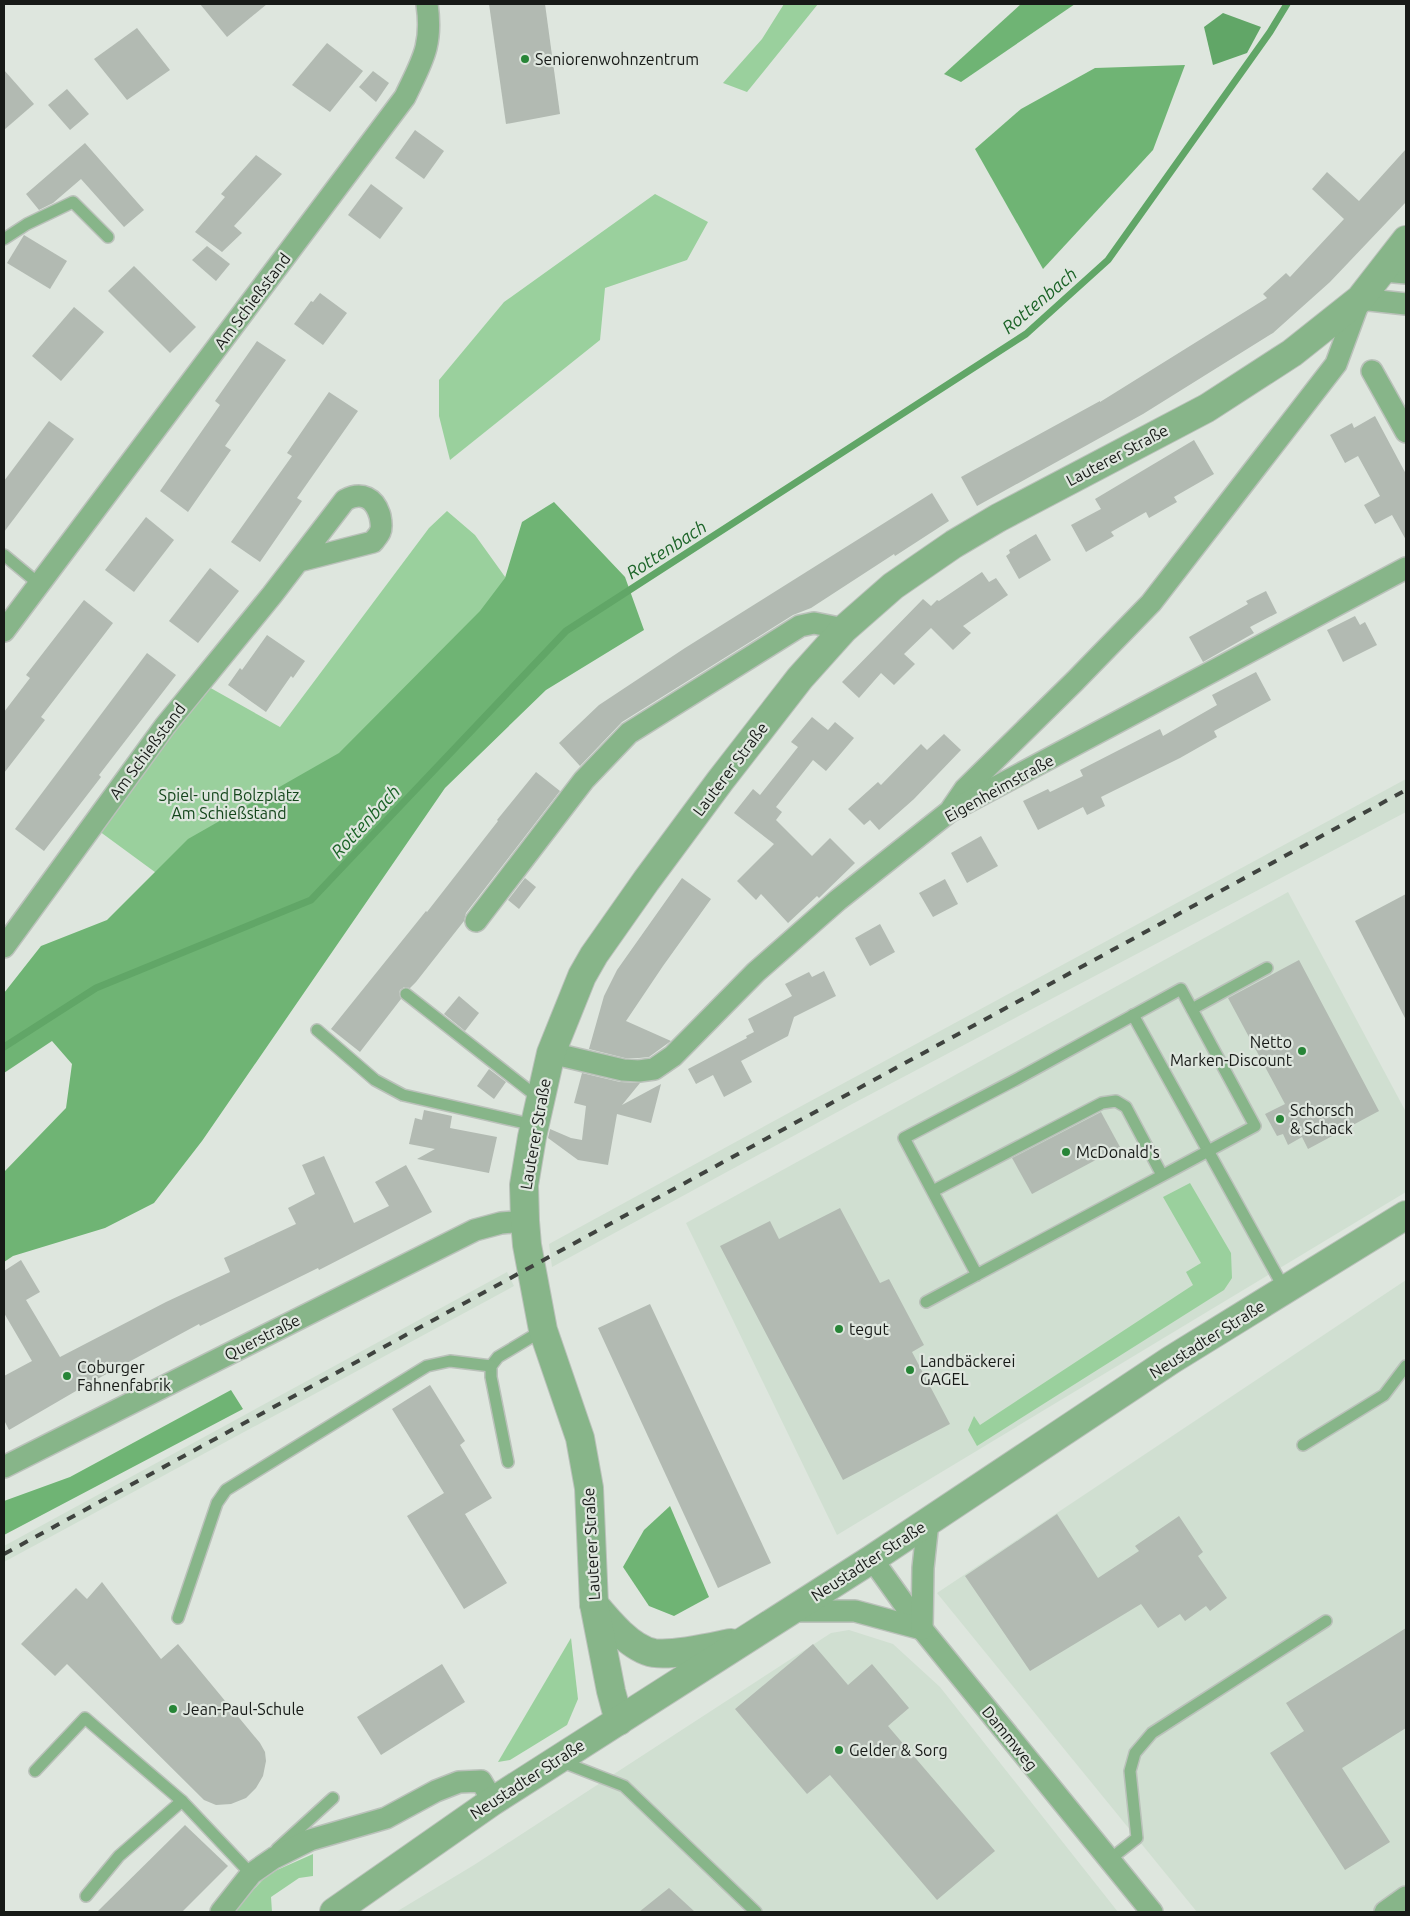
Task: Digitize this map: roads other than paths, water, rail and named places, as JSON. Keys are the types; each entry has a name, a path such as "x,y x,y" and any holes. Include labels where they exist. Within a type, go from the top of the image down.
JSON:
{"street":[{"name":"Am Schießstand","path":"4,631 405,97 426,53 430,25 427,4"},
{"name":"Lauterer Straße","path":"619,1721 594,1604 590,1488 580,1438 543,1330 528,1252 525,1221 524,1184 534,1125 550,1052 582,976 594,955 646,880 794,685 844,629 893,586 954,544 998,518 1207,408 1292,353 1395,272 1406,240"},
{"path":"949,812 965,789 1151,603 1336,364 1360,299 1406,304"},
{"path":"1372,371 1406,432"},
{"name":"Am Schießstand","path":"4,947 165,726 299,562"},
{"name":"Eigenheimstraße","path":"550,1052 623,1070 654,1070 673,1056 756,972 838,900 949,812 1406,568"},
{"path":"476,921 584,780 629,733 800,626 814,623 844,629"},
{"name":"Neustadter Straße","path":"334,1912 492,1801 872,1559 1171,1360 1406,1215"},
{"name":"Querstraße","path":"4,1467 475,1230 502,1223 525,1221"},
{"path":"790,1611 855,1611 922,1629 923,1568 928,1522"},
{"name":"Dammweg","path":"872,1559 922,1629 1152,1912"},
{"path":"594,1604 618,1631 640,1648 654,1653 691,1651 745,1640"},
{"path":"221,1912 251,1874 274,1858 310,1840 386,1818 436,1791 459,1782 481,1781 492,1801"},
{"path":"1385,1912 1406,1897"}],"lane":[{"path":"4,239 27,224 72,202 108,237"},
{"path":"4,555 39,584"},
{"path":"1192,1009 1266,968"},
{"path":"926,1302 977,1275 1162,1175 1255,1126 1181,989 1017,1080 904,1138 977,1275"},
{"path":"406,994 540,1099"},
{"path":"1133,1015 1285,1290"},
{"path":"317,1030 375,1080 402,1095 534,1125"},
{"path":"933,1192 1102,1102 1116,1101 1126,1107 1162,1175"},
{"path":"508,1462 491,1377 491,1366 498,1356 543,1330"},
{"path":"178,1618 217,1503 226,1490 427,1366 450,1361 491,1366"},
{"path":"1303,1445 1384,1395 1406,1366"},
{"path":"1109,1860 1137,1838 1130,1771 1135,1753 1152,1732 1326,1621"},
{"path":"35,1771 85,1718 182,1801 251,1874 333,1798"},
{"path":"556,1760 624,1786 756,1912"},
{"path":"86,1896 119,1856 182,1801"}],"waterway":[{"name":"Rottenbach","path":"4,1047 96,988 311,900 566,631 1026,334 1108,260 1270,32 1287,4"}],"railway":[{"path":"4,1554 1406,790"}],"place":[{"name":"Seniorenwohnzentrum","path":"525,59"},
{"name":"Netto Marken-Discount","path":"1302,1051"},
{"name":"Schorsch & Schack","path":"1280,1119"},
{"name":"McDonald's","path":"1066,1152"},
{"name":"tegut","path":"839,1329"},
{"name":"Landbäckerei GAGEL","path":"910,1370"},
{"name":"Coburger Fahnenfabrik","path":"67,1376"},
{"name":"Jean-Paul-Schule","path":"173,1709"},
{"name":"Gelder & Sorg","path":"839,1750"}],"park label":[{"name":"Spiel- und Bolzplatz Am Schießstand","path":"229,804"}]}
